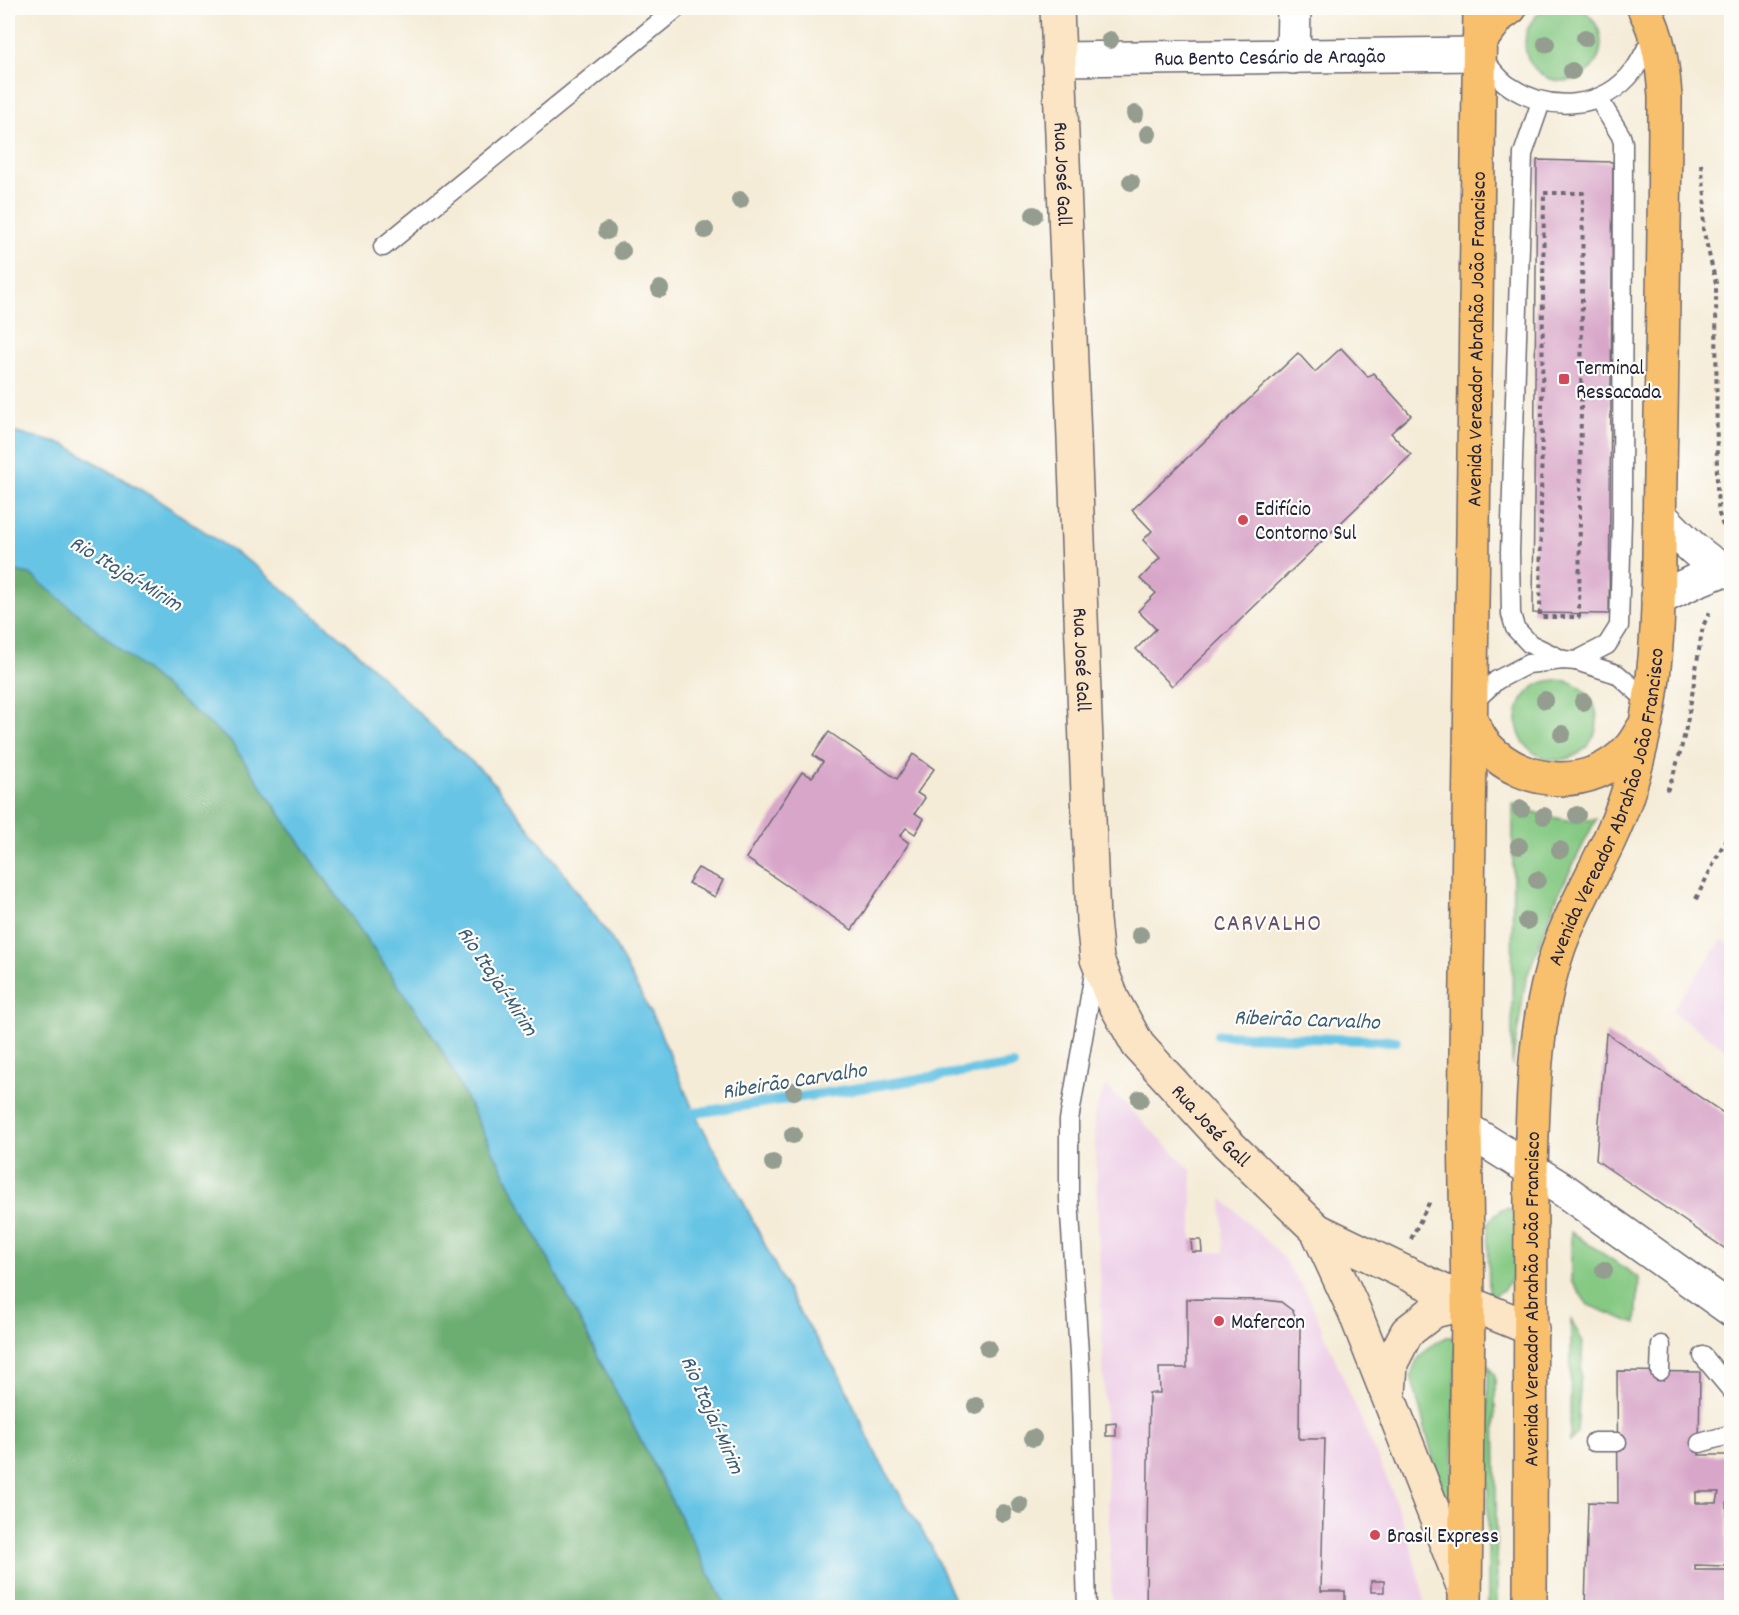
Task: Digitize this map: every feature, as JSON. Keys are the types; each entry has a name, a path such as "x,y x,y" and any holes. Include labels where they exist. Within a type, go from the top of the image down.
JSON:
{"main road":[{"name":"Rua José Gall","path":"1057,8 1092,910 1096,959 1113,1000 1138,1046 1227,1143 1317,1230 1468,1303 1532,1329"},
{"name":"Avenida Vereador Abrahão João Francisco","path":"1465,1599 1468,1303 1465,1128 1480,8"},
{"path":"1479,47 1499,16 1510,8"},
{"name":"Avenida Vereador Abrahão João Francisco","path":"1530,1608 1531,1170 1540,1028 1546,992 1574,907 1611,836 1627,795 1648,713 1658,599 1665,98 1662,64 1646,16"},
{"path":"1471,713 1488,748 1512,768 1542,779 1573,779 1604,769 1629,750 1648,713"},
{"name":"Rua José Gall","path":"1317,1230 1354,1310 1465,1599"},
{"path":"1389,1398 1390,1363 1407,1332 1434,1311 1468,1303"}],"street":[{"path":"1293,57 1294,8"},
{"name":"Rua Bento Cesário de Aragão","path":"1058,60 1293,57 1479,47"},
{"path":"1659,514 1679,535 1727,571"},
{"path":"1658,599 1695,580 1727,571"},
{"path":"1465,1128 1531,1170 1731,1310"}],"lane":[{"path":"383,247 677,8"},
{"path":"1479,47 1507,86 1540,102 1560,105 1579,103 1598,98 1617,87 1633,71 1645,52 1646,16"},
{"path":"1471,713 1497,680 1528,664 1570,660 1607,645 1620,626 1623,143 1598,98"},
{"path":"1540,102 1523,154 1509,552 1511,614 1515,628 1530,644 1570,660 1617,674 1648,713"},
{"path":"1087,1608 1080,1370 1069,1199 1069,1120 1096,959"},
{"path":"1660,1371 1661,1345"},
{"path":"1703,1356 1731,1391"},
{"path":"1700,1443 1731,1434"},
{"path":"1594,1442 1617,1442"}],"path":[{"path":"1701,162 1705,195 1703,229 1716,283 1717,494 1719,514 1726,537"},
{"path":"1544,193 1583,193 1579,617 1540,617 1544,193"},
{"path":"1696,899 1727,837"}],"shaded area":[{"path":"1722,940 1731,946 1731,1053 1671,1011"},
{"path":"1106,1085 1192,1171 1192,1253 1224,1252 1222,1198 1274,1248 1308,1296 1392,1491 1410,1544 1425,1607 1112,1607 1094,1115"}],"green space":[{"path":"1563,5 1578,8 1590,16 1598,28 1601,43 1598,58 1590,70 1578,78 1563,81 1548,78 1536,70 1528,58 1525,43 1528,28 1536,16 1548,8"},
{"path":"8,570 30,573 231,742 438,1043 726,1607 8,1607"},
{"path":"1557,680 1572,683 1585,692 1594,705 1597,720 1594,735 1585,748 1572,757 1557,760 1542,757 1529,748 1520,735 1517,720 1520,705 1529,692 1542,683"},
{"path":"1513,803 1542,815 1572,821 1596,819 1557,897 1526,979 1512,1066"},
{"path":"1508,1208 1516,1216 1514,1276 1503,1290 1489,1299 1488,1223 1501,1209"},
{"path":"1571,1232 1639,1278 1636,1324 1588,1305 1571,1281"},
{"path":"1571,1320 1583,1342 1577,1433 1570,1442"},
{"path":"1447,1337 1456,1337 1451,1526 1411,1376 1424,1352"},
{"path":"1488,1365 1495,1376 1497,1608 1488,1607"}],"water":[{"name":"Rio Itajaí-Mirim","path":"8,431 66,445 156,499 257,567 345,641 440,734 489,777 559,866 612,940 657,1025 695,1114 745,1205 794,1303 841,1378 879,1460 931,1546 957,1607 726,1607 438,1043 231,742 30,574 8,570"}],"building":[{"path":"1537,160 1613,162 1609,614 1533,613"},
{"name":"Edifício Contorno Sul","path":"1341,348 1368,377 1373,373 1411,415 1391,433 1411,455 1172,686 1136,649 1156,629 1138,611 1156,593 1140,579 1160,558 1143,540 1152,531 1132,510 1298,353 1315,372"},
{"path":"829,732 897,779 913,754 934,769 917,793 925,798 915,813 924,819 915,834 906,828 900,836 909,843 852,930 746,858 802,772 812,777 823,762 813,755"},
{"path":"698,868 723,880 715,897 688,883"},
{"path":"1606,1033 1732,1119 1732,1243 1727,1250 1596,1160"},
{"path":"1191,1240 1201,1240 1202,1252 1192,1252"},
{"path":"1187,1299 1265,1300 1281,1302 1293,1311 1300,1327 1299,1439 1325,1439 1321,1591 1345,1591 1345,1608 1146,1608 1149,1393 1160,1393 1159,1368 1187,1368"},
{"path":"1617,1371 1700,1372 1699,1455 1732,1455 1732,1503 1727,1503 1726,1566 1695,1565 1695,1570 1732,1570 1732,1608 1585,1608 1588,1502 1618,1503","holes":["1696,1492 1719,1492 1717,1503 1696,1503"]},
{"path":"1116,1423 1116,1436 1106,1436 1106,1424"},
{"path":"1371,1581 1384,1581 1384,1592 1371,1592"}],"waterway":[{"name":"Ribeirão Carvalho","path":"1218,1035 1396,1041"},
{"name":"Ribeirão Carvalho","path":"681,1115 1013,1065"}],"place":[{"name":"Terminal Ressacada","path":"1564,379"},
{"name":"Edifício Contorno Sul","path":"1243,520"},
{"name":"Mafercon","path":"1219,1321"},
{"name":"Brasil Express","path":"1375,1535"}],"district":[{"name":"CARVALHO","path":"1268,922"}]}
